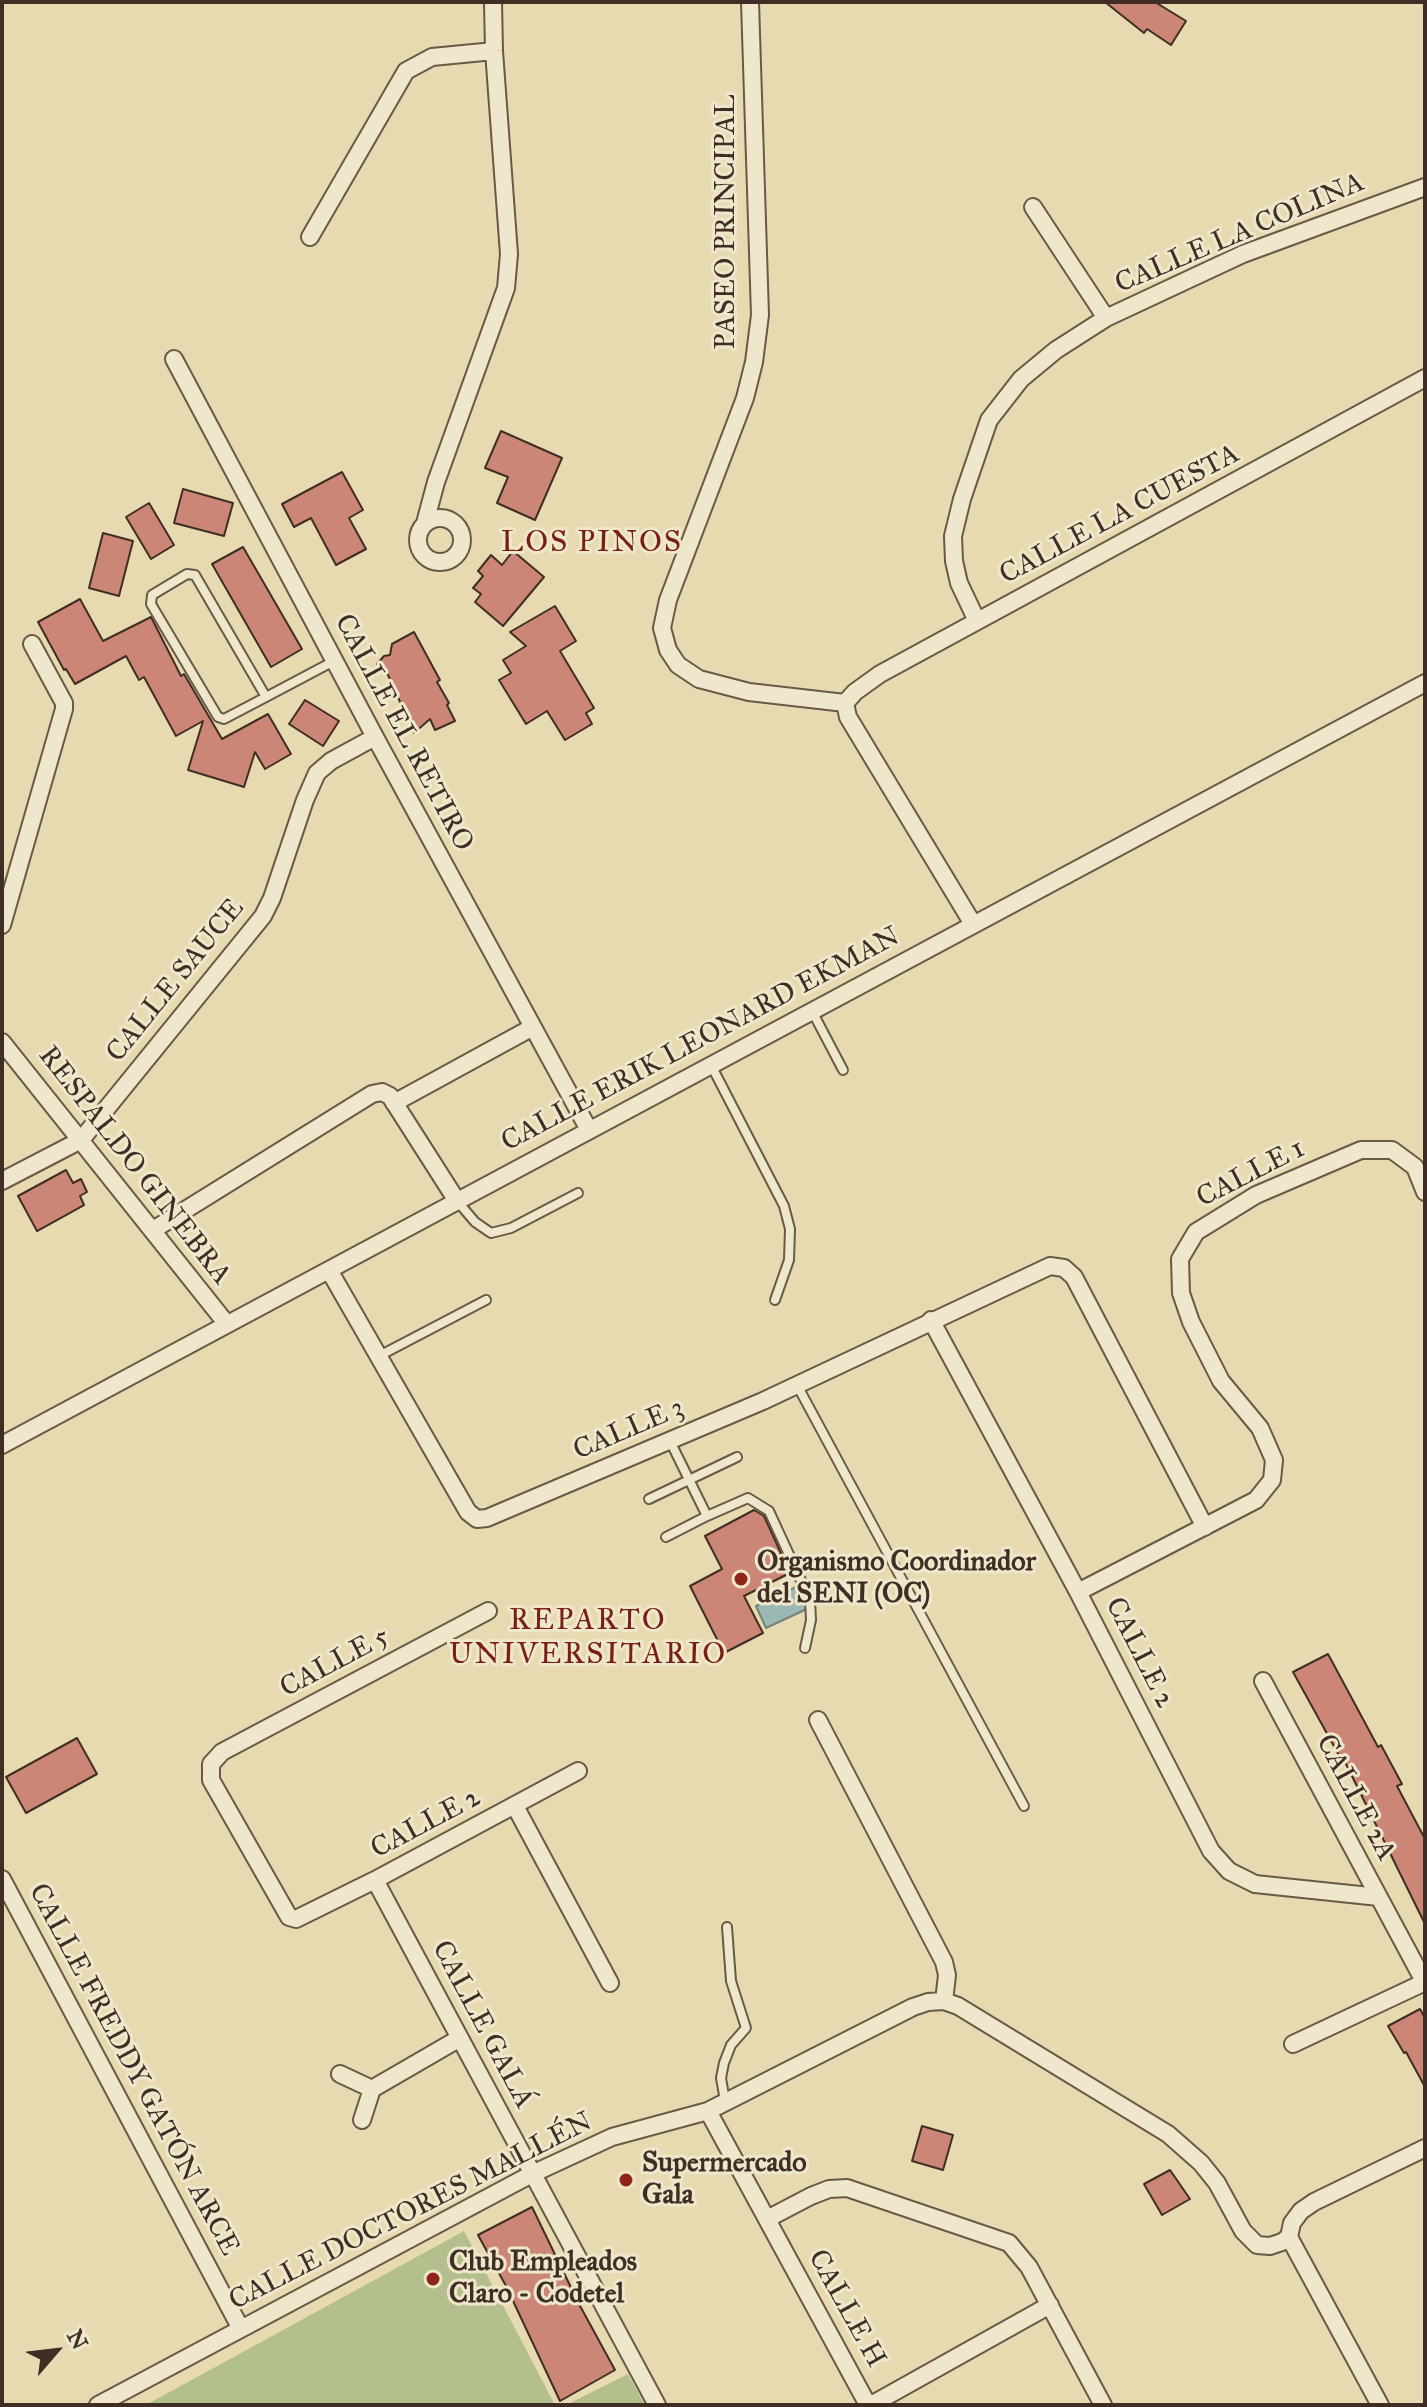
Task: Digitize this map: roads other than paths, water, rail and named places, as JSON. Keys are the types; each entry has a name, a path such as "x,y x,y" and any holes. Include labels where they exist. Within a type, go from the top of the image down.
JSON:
{"street":[{"path":"425,523 436,482 506,288 509,254 493,2"},
{"name":"PASEO PRINCIPAL","path":"750,2 760,315 754,362 745,398 668,600 662,628 668,650 678,665 699,679 749,692 845,703"},
{"path":"310,237 406,71 432,57 494,51"},
{"name":"CALLE LA COLINA","path":"977,621 959,583 953,536 989,420 1021,379 1056,350 1106,318 1243,254 1425,187"},
{"path":"1033,207 1106,318"},
{"name":"CALLE EL RETIRO","path":"174,359 589,1130"},
{"name":"CALLE LA CUESTA","path":"845,703 880,674 1425,378"},
{"path":"2,925 64,709 64,703 32,644"},
{"name":"CALLE ERIK LEONARD EKMAN","path":"2,1445 1425,683"},
{"path":"845,703 848,717 973,924"},
{"name":"CALLE SAUCE","path":"81,1140 263,916 317,773 331,761 375,737"},
{"path":"153,1230 372,1094 388,1098 533,1027"},
{"name":"RESPALDO GINEBRA","path":"3,1046 226,1323"},
{"path":"388,1098 457,1201"},
{"path":"2,1181 81,1140"},
{"name":"CALLE 1","path":"1078,1592 1256,1500 1272,1480 1274,1460 1260,1428 1221,1381 1191,1322 1181,1293 1180,1259 1196,1232 1256,1195 1361,1150 1392,1150 1415,1167 1425,1192"},
{"name":"CALLE 3","path":"329,1270 468,1512 477,1519 487,1518 797,1385 1050,1266 1064,1268 1074,1277 1205,1527"},
{"name":"CALLE 2","path":"931,1320 1078,1592 1211,1851 1229,1871 1255,1884 1379,1897"},
{"name":"CALLE 5","path":"296,1919 289,1917 211,1780 211,1764 222,1752 488,1611"},
{"name":"CALLE 2A","path":"1263,1681 1425,1982"},
{"path":"818,1720 944,1962 947,1975 944,2001 958,2006 1185,2147 1217,2183 1243,2231 1257,2245 1270,2246 1289,2237"},
{"name":"CALLE 2","path":"296,1919 578,1771"},
{"path":"515,1806 610,1983"},
{"name":"CALLE FREDDY GATÓN ARCE","path":"2,1879 241,2329"},
{"name":"CALLE GALÁ","path":"375,1880 657,2405"},
{"path":"1293,2044 1425,1982"},
{"name":"CALLE DOCTORES MALLÉN","path":"98,2405 532,2174 612,2137 708,2111 913,2007 944,2001"},
{"path":"362,2120 372,2089 460,2038"},
{"path":"340,2074 372,2089"},
{"name":"CALLE H","path":"708,2111 870,2405"},
{"path":"1380,2405 1289,2237 1292,2223 1301,2211 1314,2202 1425,2148"},
{"path":"767,2219 829,2189 847,2188 1009,2243 1029,2267 1103,2405"},
{"path":"870,2405 1050,2305"}],"lane":[{"path":"266,697 195,575 187,574 152,595 151,604 214,714 224,719 335,661"},
{"path":"812,1010 843,1070"},
{"path":"711,1064 784,1206 790,1229 789,1260 775,1300"},
{"path":"457,1201 475,1222 491,1233 511,1228 578,1193"},
{"path":"378,1356 486,1300"},
{"path":"797,1385 1024,1806"},
{"path":"670,1441 707,1516"},
{"path":"649,1499 737,1457"},
{"path":"666,1537 748,1498 769,1511 810,1600 811,1620 805,1648"},
{"path":"725,2101 721,2078 724,2063 731,2045 746,2028 731,1981 727,1927"}],"water":[{"path":"798,1586 809,1608 766,1628 756,1606"}],"place":[{"name":"Organismo Coordinador del SENI (OC)","path":"741,1579"},
{"name":"Supermercado Gala","path":"626,2180"},
{"name":"Club Empleados Claro - Codetel","path":"433,2279"}],"district":[{"name":"LOS PINOS","path":"592,544"},
{"name":"REPARTO UNIVERSITARIO","path":"588,1639"}]}
